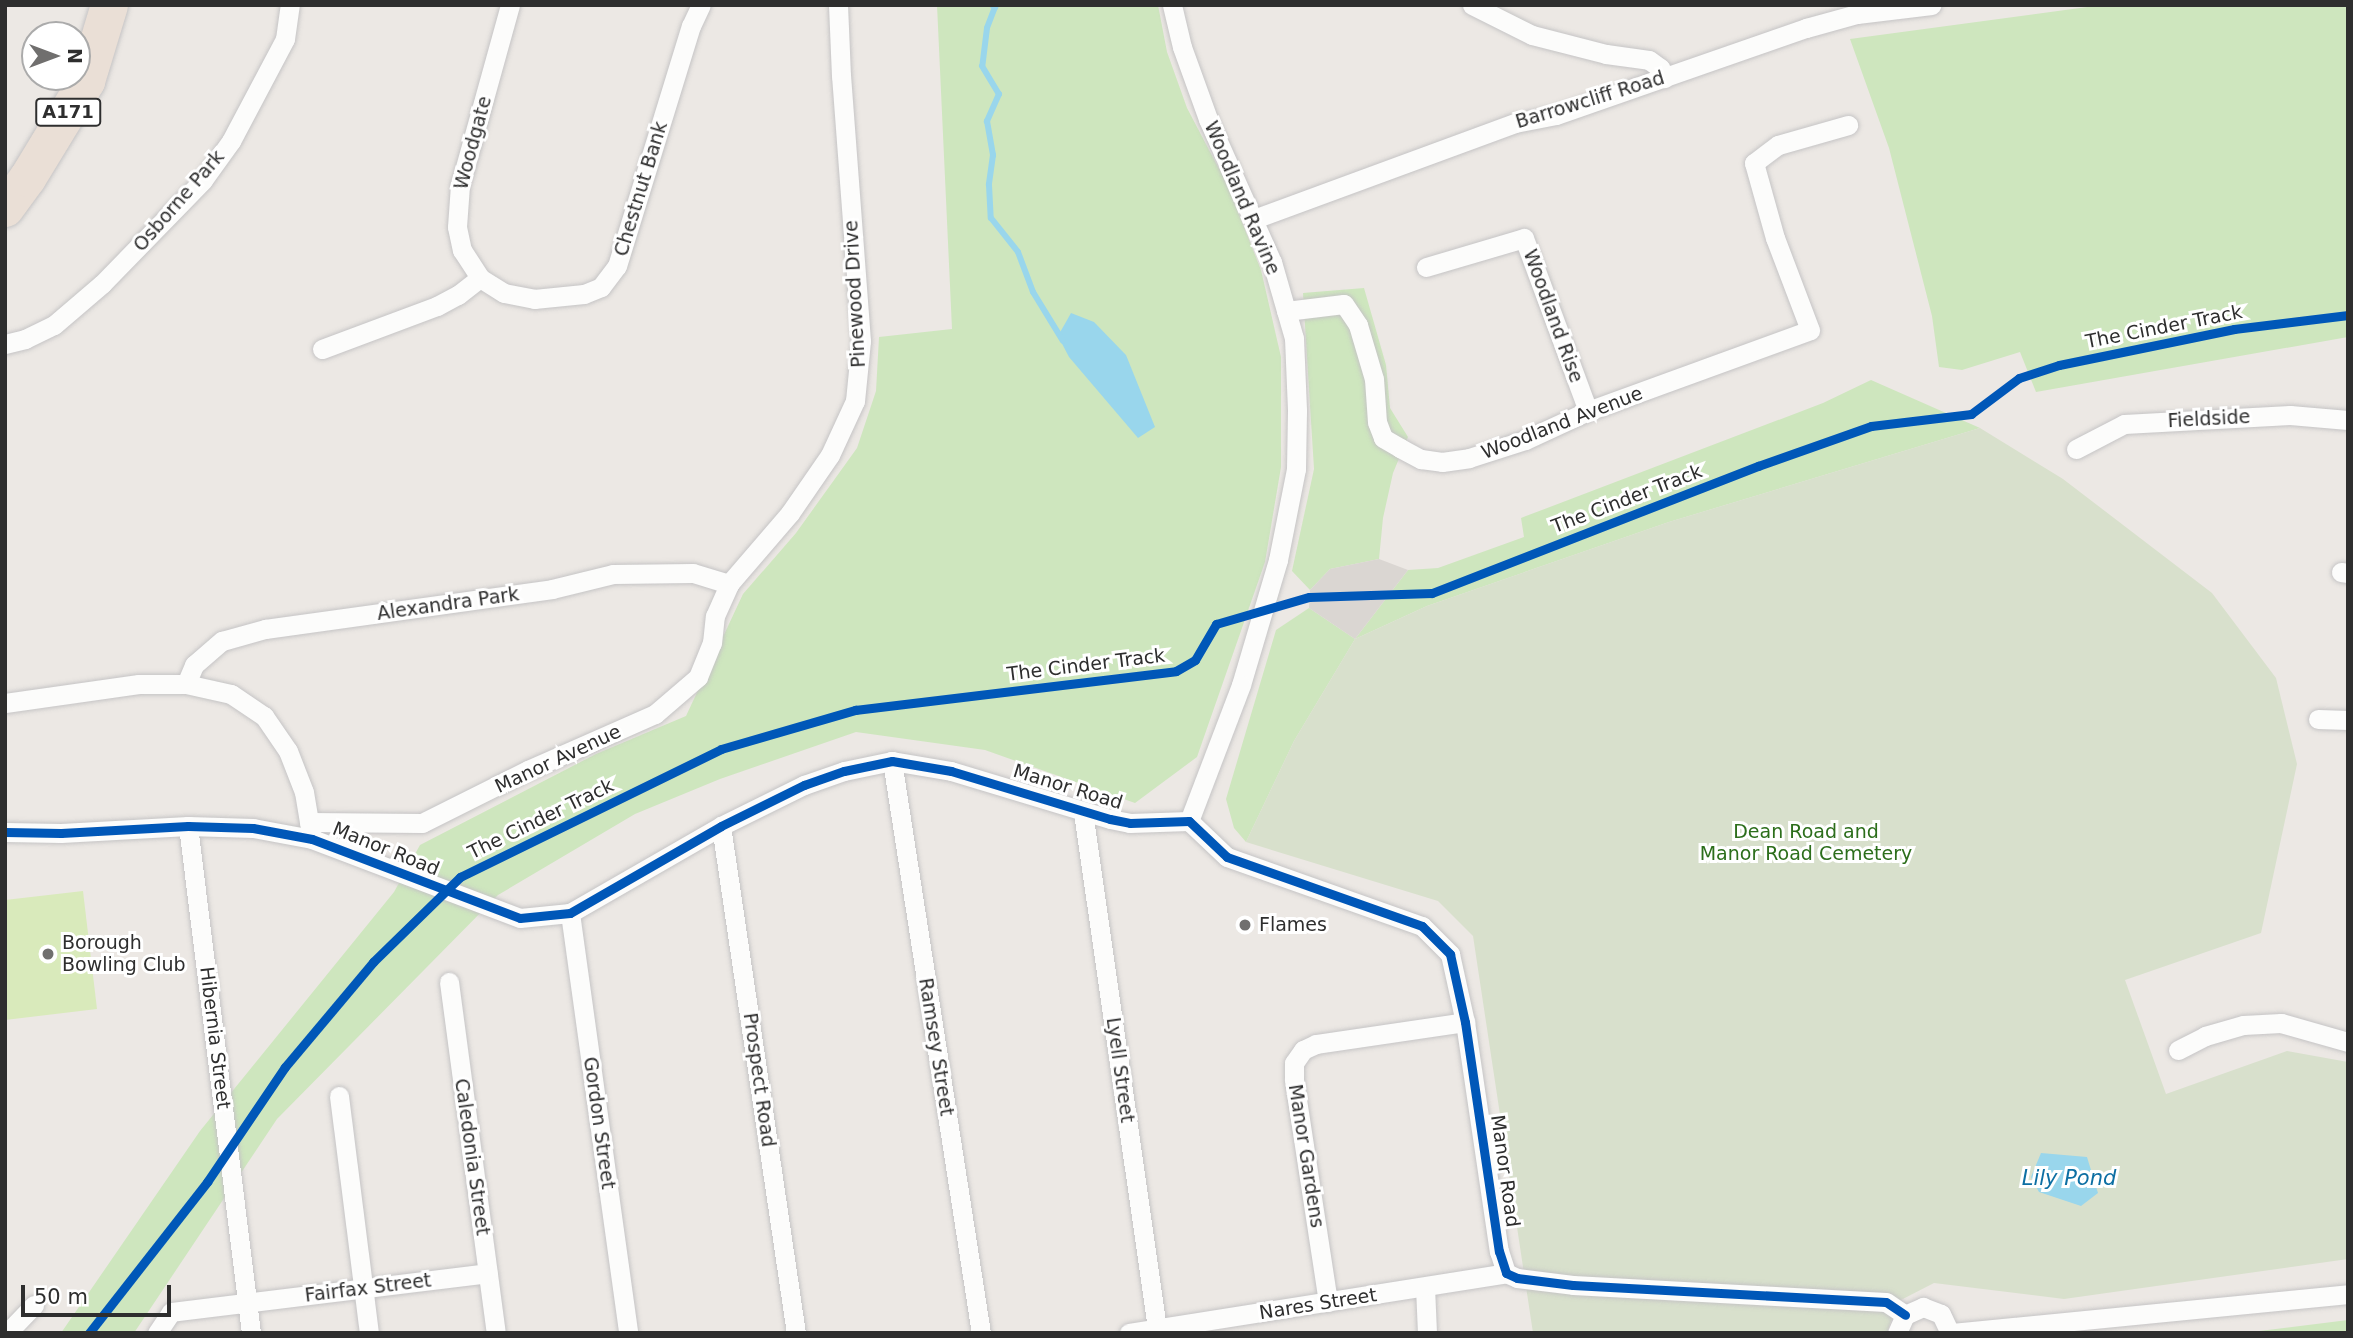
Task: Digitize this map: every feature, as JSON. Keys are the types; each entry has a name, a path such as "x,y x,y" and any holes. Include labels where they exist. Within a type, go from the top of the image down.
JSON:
{"highway":[{"name":"A171","path":"5,208 27,178 86,81 110,5"}],"street":[{"name":"Osborne Park","path":"5,344 25,339 54,325 137,250 203,180 232,141 285,39 290,5"},
{"name":"Woodgate","path":"480,278 467,260 458,239 460,185 510,5"},
{"name":"Chestnut Bank","path":"480,278 504,293 534,299 566,298 601,287 617,266 691,26 701,5"},
{"name":"Pinewood Drive","path":"729,584 790,513 830,455 855,401 861,341 838,5"},
{"name":"Woodland Ravine","path":"1172,5 1182,47 1208,119 1254,219 1294,338 1296,469 1278,560 1241,685 1189,821"},
{"path":"1472,5 1532,35 1606,54 1649,60 1660,68 1664,78"},
{"path":"1825,22 1837,5"},
{"name":"Barrowcliff Road","path":"1254,219 1515,123 1556,115 1825,22 1857,14 1931,5"},
{"name":"Woodland Avenue","path":"1286,311 1343,304 1358,325 1371,368 1377,422 1383,438 1421,458 1442,462 1469,458 1525,440 1588,411 1810,331 1775,239 1754,163 1777,145 1848,125"},
{"name":"Woodland Rise","path":"1426,267 1524,239 1588,411"},
{"path":"322,349 437,306 458,295 480,278"},
{"name":"Fieldside","path":"2076,449 2124,424 2290,415 2348,420"},
{"name":"Alexandra Park","path":"186,684 194,665 222,641 265,629 551,589 613,574 693,573 729,584"},
{"name":"Manor Avenue","path":"310,830 422,823 528,770 655,714 698,677 712,643 715,616 729,584"},
{"path":"5,703 139,684 186,684 231,694 264,716 288,751 304,792 310,830"},
{"path":"2318,719 2348,720"},
{"name":"Manor Road","path":"5,832 61,833 188,826 310,830 416,881 520,918 570,913 721,826 804,785 844,771 892,761 951,771 1083,812 1130,823 1189,821 1227,857 1422,926 1450,954 1465,1022 1499,1251 1506,1273"},
{"name":"Ramsey Street","path":"892,761 981,1333"},
{"name":"Lyell Street","path":"1083,812 1157,1328"},
{"name":"Hibernia Street","path":"188,826 251,1333"},
{"name":"Prospect Road","path":"721,826 796,1333"},
{"name":"Gordon Street","path":"570,913 628,1333"},
{"name":"Caledonia Street","path":"449,982 496,1333"},
{"name":"Manor Gardens","path":"1328,1302 1294,1079 1294,1063 1303,1050 1316,1044 1465,1022"},
{"path":"2178,1050 2205,1036 2243,1025 2281,1023 2348,1042"},
{"path":"339,1096 369,1333"},
{"name":"Fairfax Street","path":"157,1333 171,1312 488,1273"},
{"path":"1506,1273 1517,1278 1573,1285 1886,1302 1901,1324 1923,1307 1934,1309 1945,1318 1951,1333 2021,1329 2348,1294"},
{"name":"Nares Street","path":"1129,1333 1506,1273"},
{"path":"1425,1287 1427,1333"},
{"path":"7,1333 34,1305"}],"green space":[{"path":"937,5 1158,5 1167,52 1187,108 1227,184 1261,270 1281,357 1281,467 1265,562 1197,757 1135,803 985,750 856,732 720,779 635,814 498,895 277,1119 134,1333 61,1333 200,1131 394,892 420,845 596,754 686,716 743,594 796,533 857,448 876,391 879,337 952,329"},
{"path":"2102,5 2348,5 2348,337 2036,392 2020,352 1962,370 1939,367 1932,316 1889,148 1850,39"},
{"path":"1364,288 1386,365 1390,408 1408,437 1393,473 1383,518 1379,559 1330,569 1310,590 1292,571 1314,469 1303,293"},
{"path":"1871,380 1980,428 1669,522 1427,606 1355,639 1408,570 1438,568 1524,537 1521,518 1823,403"},
{"name":"Dean Road and Manor Road Cemetery","path":"1980,428 2063,479 2212,593 2276,678 2297,764 2261,933 2125,980 2166,1094 2287,1051 2348,1062 2348,1259 2064,1299 1934,1283 1897,1302 1887,1333 1533,1333 1473,936 1438,901 1246,842 1294,741 1355,639 1427,606 1669,522"},
{"path":"1309,608 1355,639 1294,741 1246,842 1234,828 1226,799 1276,630"},
{"name":"Borough Bowling Club","path":"83,891 97,1009 5,1020 5,900"},
{"path":"2348,1320 2348,1333 2243,1333"}],"shaded area":[{"path":"1379,559 1408,570 1355,639 1309,608 1310,590 1330,569"}],"water":[{"path":"1071,313 1094,322 1126,355 1155,427 1138,438 1069,357 1058,336"},
{"name":"Lily Pond","path":"2041,1153 2087,1157 2098,1193 2081,1206 2039,1192 2031,1177"}],"waterway":[{"path":"992,5 995,7 987,28 982,66 999,94 987,121 993,155 989,185 991,218 1018,252 1033,292 1063,341"}],"cycle path":[{"name":"The Cinder Track","path":"89,1333 207,1182 285,1067 373,962 460,877 721,749 855,710 1176,671 1195,660 1216,624 1309,597 1432,593 1758,466 1871,426 1971,414 2019,378 2059,365 2234,329 2348,315"},
{"path":"5,832 61,833 188,826 253,828 312,839 520,918 570,913 721,826 804,785 844,771 892,761 951,771 1110,819 1130,823 1189,821 1227,857 1422,926 1450,954 1465,1022 1499,1251 1506,1273 1517,1278 1573,1285 1886,1302 1905,1315"}],"place":[{"name":"Flames","path":"1245,925"},
{"name":"Borough Bowling Club","path":"48,954"}]}
